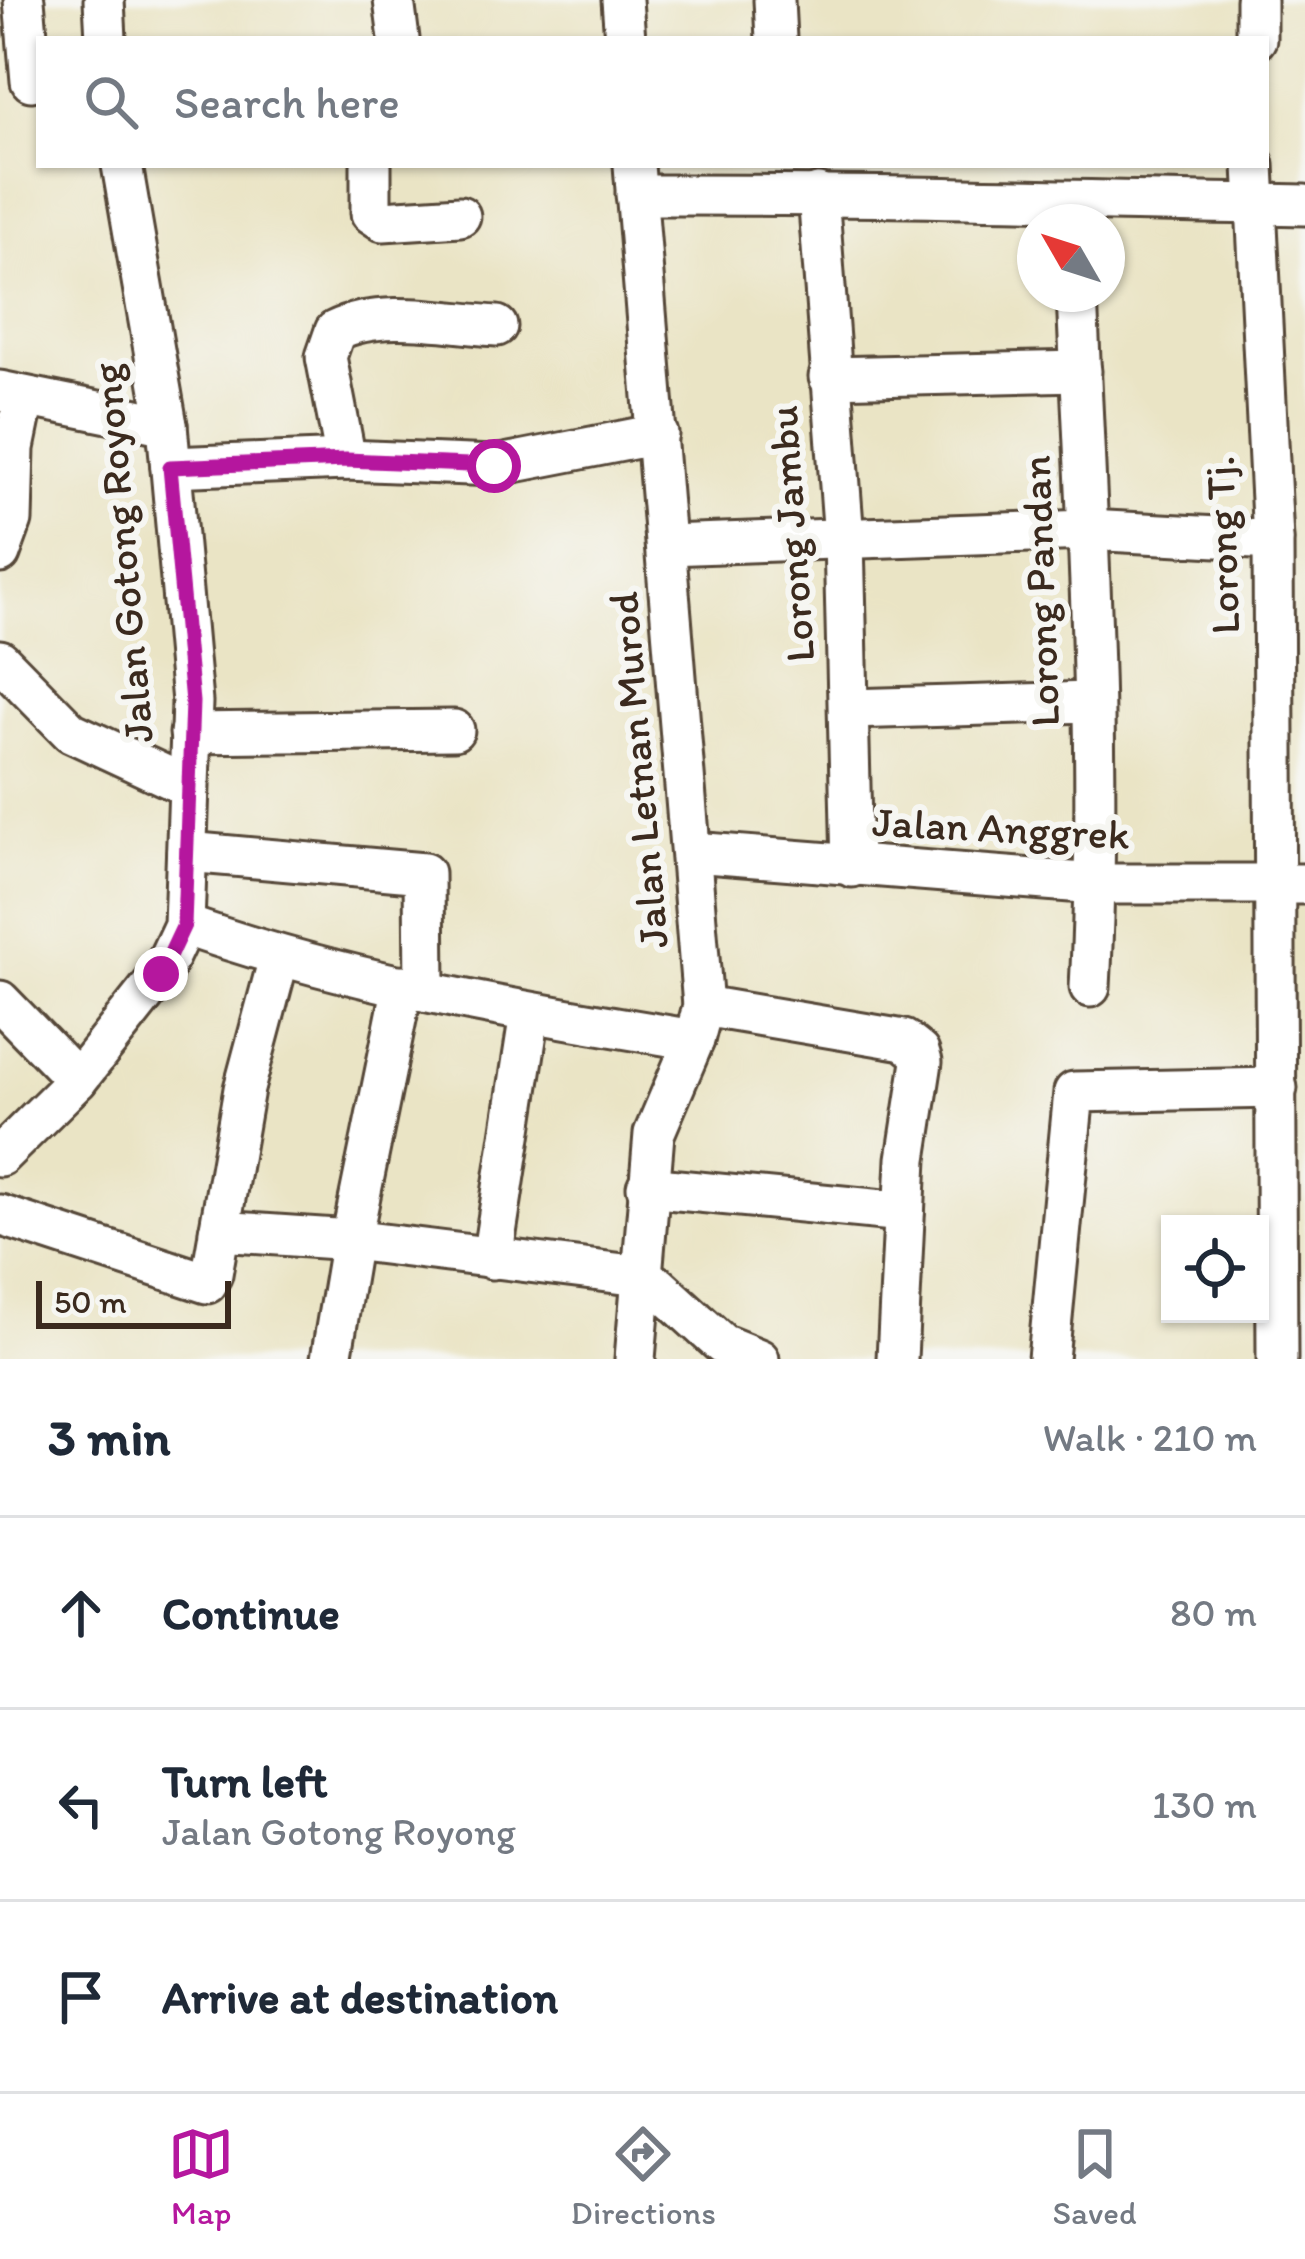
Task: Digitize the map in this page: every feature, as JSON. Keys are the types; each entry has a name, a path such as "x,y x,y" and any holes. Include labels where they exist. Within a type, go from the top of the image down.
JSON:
{"street":[{"path":"23,79 24,0"},
{"path":"104,0 106,36"},
{"path":"394,0 400,36"},
{"path":"622,0 625,36"},
{"path":"774,0 776,36"},
{"path":"1256,0 1256,36"},
{"name":"Jalan Gotong Royong","path":"0,1156 76,1080 161,974 184,925 192,702 167,425 123,168"},
{"path":"371,168 371,213 383,221 460,216"},
{"path":"635,180 793,184 1017,207"},
{"name":"Jalan Letnan Murod","path":"635,180 693,852 698,1023 654,1134 635,1359"},
{"name":"Lorong Jambu","path":"793,184 829,377 844,539 852,867"},
{"path":"1125,205 1254,185 1305,205"},
{"name":"Lorong Tj.","path":"1254,185 1290,884 1277,1088 1292,1159 1277,1359"},
{"name":"Lorong Pandan","path":"1078,312 1096,884 1090,987"},
{"path":"346,460 326,357 335,331 350,324 385,320 497,326"},
{"path":"829,377 1081,371"},
{"path":"0,553 13,520 12,395 167,425"},
{"path":"170,467 346,460 494,466 658,434"},
{"path":"667,545 1088,530 1273,540"},
{"path":"0,660 71,732 187,786"},
{"path":"849,709 1092,702"},
{"path":"190,733 454,730"},
{"path":"187,852 424,873 414,988 351,1240 331,1359"},
{"name":"Jalan Anggrek","path":"693,852 1096,884 1290,884"},
{"path":"184,925 278,958 530,1013 904,1040 922,1062 907,1159 897,1359"},
{"path":"0,1215 205,1285 212,1274 244,1089 278,958"},
{"path":"0,1001 76,1080"},
{"path":"493,1258 530,1013"},
{"path":"1048,1359 1075,1092 1277,1088"},
{"path":"647,1187 904,1212"},
{"path":"219,1231 351,1240 640,1276 659,1286 722,1344 759,1359"}],"route":[{"path":"161,974 184,925 192,702 170,467 346,460 494,466"}]}
